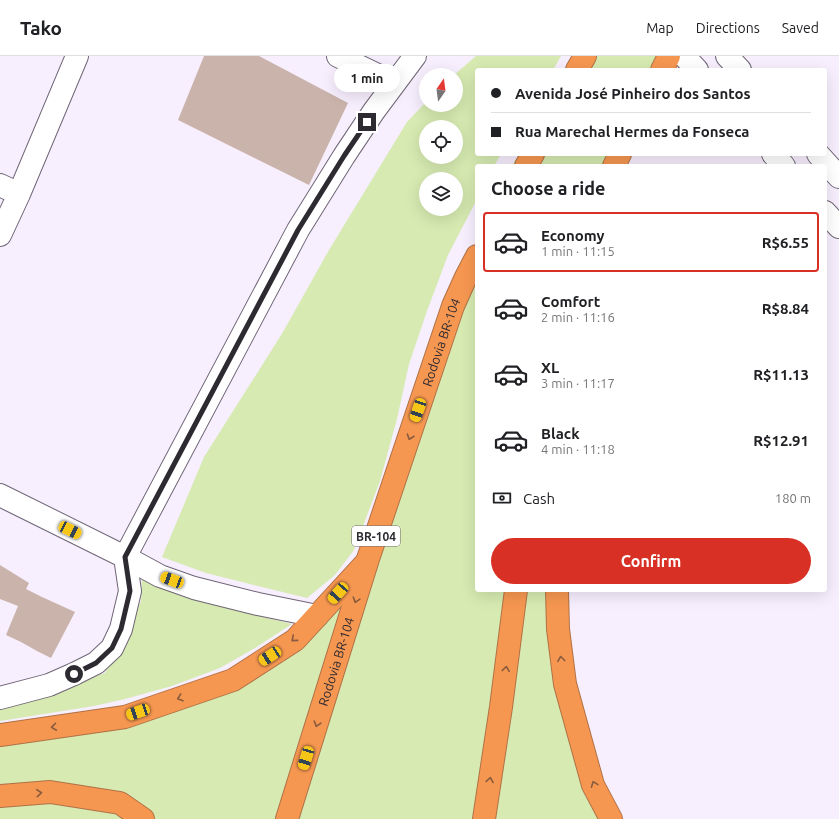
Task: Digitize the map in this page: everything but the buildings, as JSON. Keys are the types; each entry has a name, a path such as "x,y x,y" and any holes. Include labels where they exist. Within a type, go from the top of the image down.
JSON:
{"highway":[{"path":"578,68 585,56"},
{"path":"663,68 669,56"},
{"name":"Rodovia BR-104","path":"287,819 368,559 453,306 475,260"},
{"path":"0,735 125,717 233,680 295,640 368,559"},
{"path":"484,819 501,707 516,592"},
{"path":"557,592 558,629 565,684 593,785 611,819"},
{"path":"0,796 50,792 120,803 143,819"}],"street":[{"path":"0,234 10,189 77,56"},
{"path":"338,56 394,83"},
{"path":"0,698 49,685 74,674 96,663 112,648 121,629 130,591 125,557 298,230 344,156 394,83 415,56"},
{"path":"684,56 694,68"},
{"path":"727,56 738,68"},
{"path":"775,156 782,164"},
{"path":"820,156 839,177"},
{"path":"827,214 839,227"},
{"path":"0,495 160,576 194,588 258,604 317,616"}],"green space":[{"path":"476,56 561,56 554,68 475,68 475,156 500,156 495,164 475,164 475,203 448,255 427,311 409,364 397,419 380,481 354,550 335,575 307,598 206,573 162,557 204,457 283,332 329,250 407,122 419,109 419,112 463,112 462,68"},
{"path":"577,56 670,56 664,68 570,68"},
{"path":"518,156 620,156 616,164 513,164"},
{"path":"475,256 475,592 557,592 558,629 611,819 0,819 0,735 125,717 295,640 367,561"},
{"path":"142,577 181,596 292,624 220,668 172,686 94,706 0,721 0,709 105,673 141,601"}],"route":[{"path":"74,674 96,663 112,648 121,629 130,591 125,557 298,230 367,122"}]}
